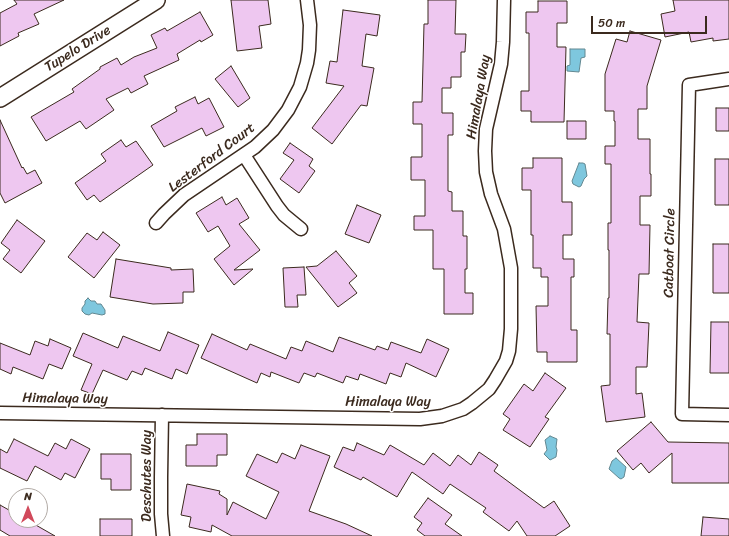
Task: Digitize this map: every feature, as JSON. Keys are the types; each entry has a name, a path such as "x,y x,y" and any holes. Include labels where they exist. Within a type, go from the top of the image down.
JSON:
{"street":[{"name":"Tupelo Drive","path":"0,98 137,5 156,0"},
{"name":"Lesterford Court","path":"156,223 184,195 255,147 273,130 288,110 300,87 307,63 310,25 307,0"},
{"name":"Himalaya Way","path":"0,413 431,418 448,415 463,409 472,403 489,389 506,361 509,350 511,329 511,268 504,229 491,194 486,172 485,151 486,129 501,64 504,0"},
{"name":"Catboat Circle","path":"729,79 689,85 682,414 729,415"},
{"path":"244,155 277,206 284,215 301,229"},
{"name":"Deschutes Way","path":"162,415 161,514 163,536"}],"water":[{"path":"570,49 585,49 585,57 581,58 579,72 567,71 567,66 570,65"},
{"path":"579,163 585,164 587,176 579,187 573,184 572,181"},
{"path":"88,298 91,301 95,301 97,304 101,304 105,310 105,314 85,314 82,311 82,308"},
{"path":"550,436 557,439 557,450 556,457 550,460 544,454 547,450 545,440"},
{"path":"616,458 626,467 624,477 621,479 609,469 612,461"}],"building":[{"path":"14,0 64,0 34,14 39,24 18,33 19,36 0,46 0,13 17,4"},
{"path":"231,0 268,0 271,24 259,26 262,48 237,51"},
{"path":"428,0 456,0 455,34 466,34 465,52 461,52 461,77 451,77 451,88 442,88 442,113 453,113 453,135 448,135 448,191 452,192 452,211 463,211 463,236 467,236 465,293 473,293 473,314 444,314 444,269 433,269 433,230 414,230 414,216 425,216 425,180 411,180 411,157 422,157 422,124 413,124 413,102 422,102 424,24 428,24"},
{"path":"673,0 729,0 729,39 713,41 713,38 691,42 689,32 665,37 661,14 675,11"},
{"path":"538,1 567,1 567,23 557,23 557,47 566,47 564,122 531,122 531,111 521,111 521,91 529,91 529,33 526,33 526,12 538,12"},
{"path":"343,10 380,15 377,36 366,34 362,66 374,68 367,106 361,105 332,144 312,128 344,86 326,83 330,61 337,62"},
{"path":"200,12 213,35 201,42 200,40 177,54 179,60 144,76 148,84 131,93 128,88 106,99 114,110 86,129 80,121 46,141 31,117 74,92 72,89 100,69 100,67 117,58 121,65 134,57 157,48 151,35 165,28 167,31"},
{"path":"630,31 661,40 647,86 647,109 638,109 638,139 650,139 651,174 651,196 640,196 640,225 650,225 649,274 639,274 637,322 649,323 647,367 636,367 636,394 642,393 645,417 606,422 601,386 610,385 610,334 607,334 609,298 608,223 611,223 611,164 605,164 605,146 615,146 615,121 614,111 605,111 605,74 616,39 627,42"},
{"path":"231,66 250,98 238,107 215,79"},
{"path":"195,97 198,104 209,98 224,127 206,136 202,128 164,147 151,126 177,111 175,107"},
{"path":"716,108 729,108 729,131 716,131"},
{"path":"0,120 22,168 23,167 27,174 35,170 42,183 5,203 0,193"},
{"path":"567,121 586,121 586,139 567,139"},
{"path":"121,140 126,147 136,141 153,165 100,202 94,195 87,200 75,183 106,161 101,154"},
{"path":"290,143 313,159 309,166 315,171 299,193 280,179 294,160 283,153"},
{"path":"533,158 562,158 562,202 572,202 572,235 563,235 563,259 574,259 574,277 571,277 571,330 577,330 577,362 547,362 547,352 537,352 536,306 548,306 548,277 541,277 541,268 533,268 531,190 522,190 522,168 533,168"},
{"path":"715,159 729,159 729,205 715,205"},
{"path":"222,197 226,205 237,198 249,218 239,224 260,250 234,270 253,269 234,285 214,259 230,246 218,226 208,232 196,213"},
{"path":"357,205 381,215 369,243 345,234"},
{"path":"17,220 45,241 21,273 3,259 10,250 1,243"},
{"path":"103,232 120,245 94,278 68,257 87,233 97,240"},
{"path":"713,244 729,244 729,293 713,293"},
{"path":"336,251 357,276 349,283 357,293 338,307 306,267 317,266"},
{"path":"116,259 171,268 171,270 193,269 194,292 183,292 183,303 153,304 110,297"},
{"path":"304,267 306,295 297,295 298,307 285,307 283,268"},
{"path":"711,322 729,322 729,373 710,373"},
{"path":"168,332 199,345 187,374 176,369 172,379 145,368 142,375 132,371 127,380 103,370 92,394 81,390 92,364 73,356 83,333 118,348 123,336 160,351"},
{"path":"212,334 247,350 250,344 286,359 291,347 302,351 306,341 333,352 339,337 375,350 377,346 388,350 391,342 421,353 427,339 449,349 436,377 406,363 401,377 390,373 386,384 360,374 358,380 346,376 343,383 317,373 315,377 304,373 299,383 271,372 270,377 261,373 257,383 201,358"},
{"path":"50,339 71,348 62,369 49,364 43,379 13,367 11,374 0,369 0,343 30,355 35,341 48,346"},
{"path":"545,373 566,388 545,417 549,419 530,447 503,430 510,419 503,414 524,384 533,391"},
{"path":"651,422 668,442 729,443 729,483 672,483 672,453 649,473 641,463 633,470 617,451"},
{"path":"197,434 227,434 227,455 217,455 217,466 186,466 186,445 197,445"},
{"path":"14,439 48,456 55,443 66,449 71,439 90,449 75,478 65,473 61,480 35,466 27,481 0,468 0,449 7,453"},
{"path":"357,443 384,455 390,445 424,465 433,453 450,466 458,455 471,465 479,452 498,465 494,471 544,508 554,501 570,526 555,536 527,536 517,521 509,531 483,512 486,508 450,484 443,494 412,472 397,497 363,477 361,480 334,467 343,447 354,451"},
{"path":"301,445 330,456 309,511 346,524 372,536 232,536 212,525 211,532 189,527 191,517 181,515 187,484 220,491 219,494 227,499 227,515 233,502 266,519 279,492 246,476 257,454 277,463 282,453 295,459"},
{"path":"101,454 131,454 131,490 111,490 111,479 101,479"},
{"path":"428,498 452,515 445,524 462,536 425,536 417,530 422,523 414,517"},
{"path":"0,505 8,510 8,528 41,528 55,536 10,536 0,530"},
{"path":"703,517 729,519 729,536 701,536"},
{"path":"100,519 132,519 132,536 100,536"}]}
